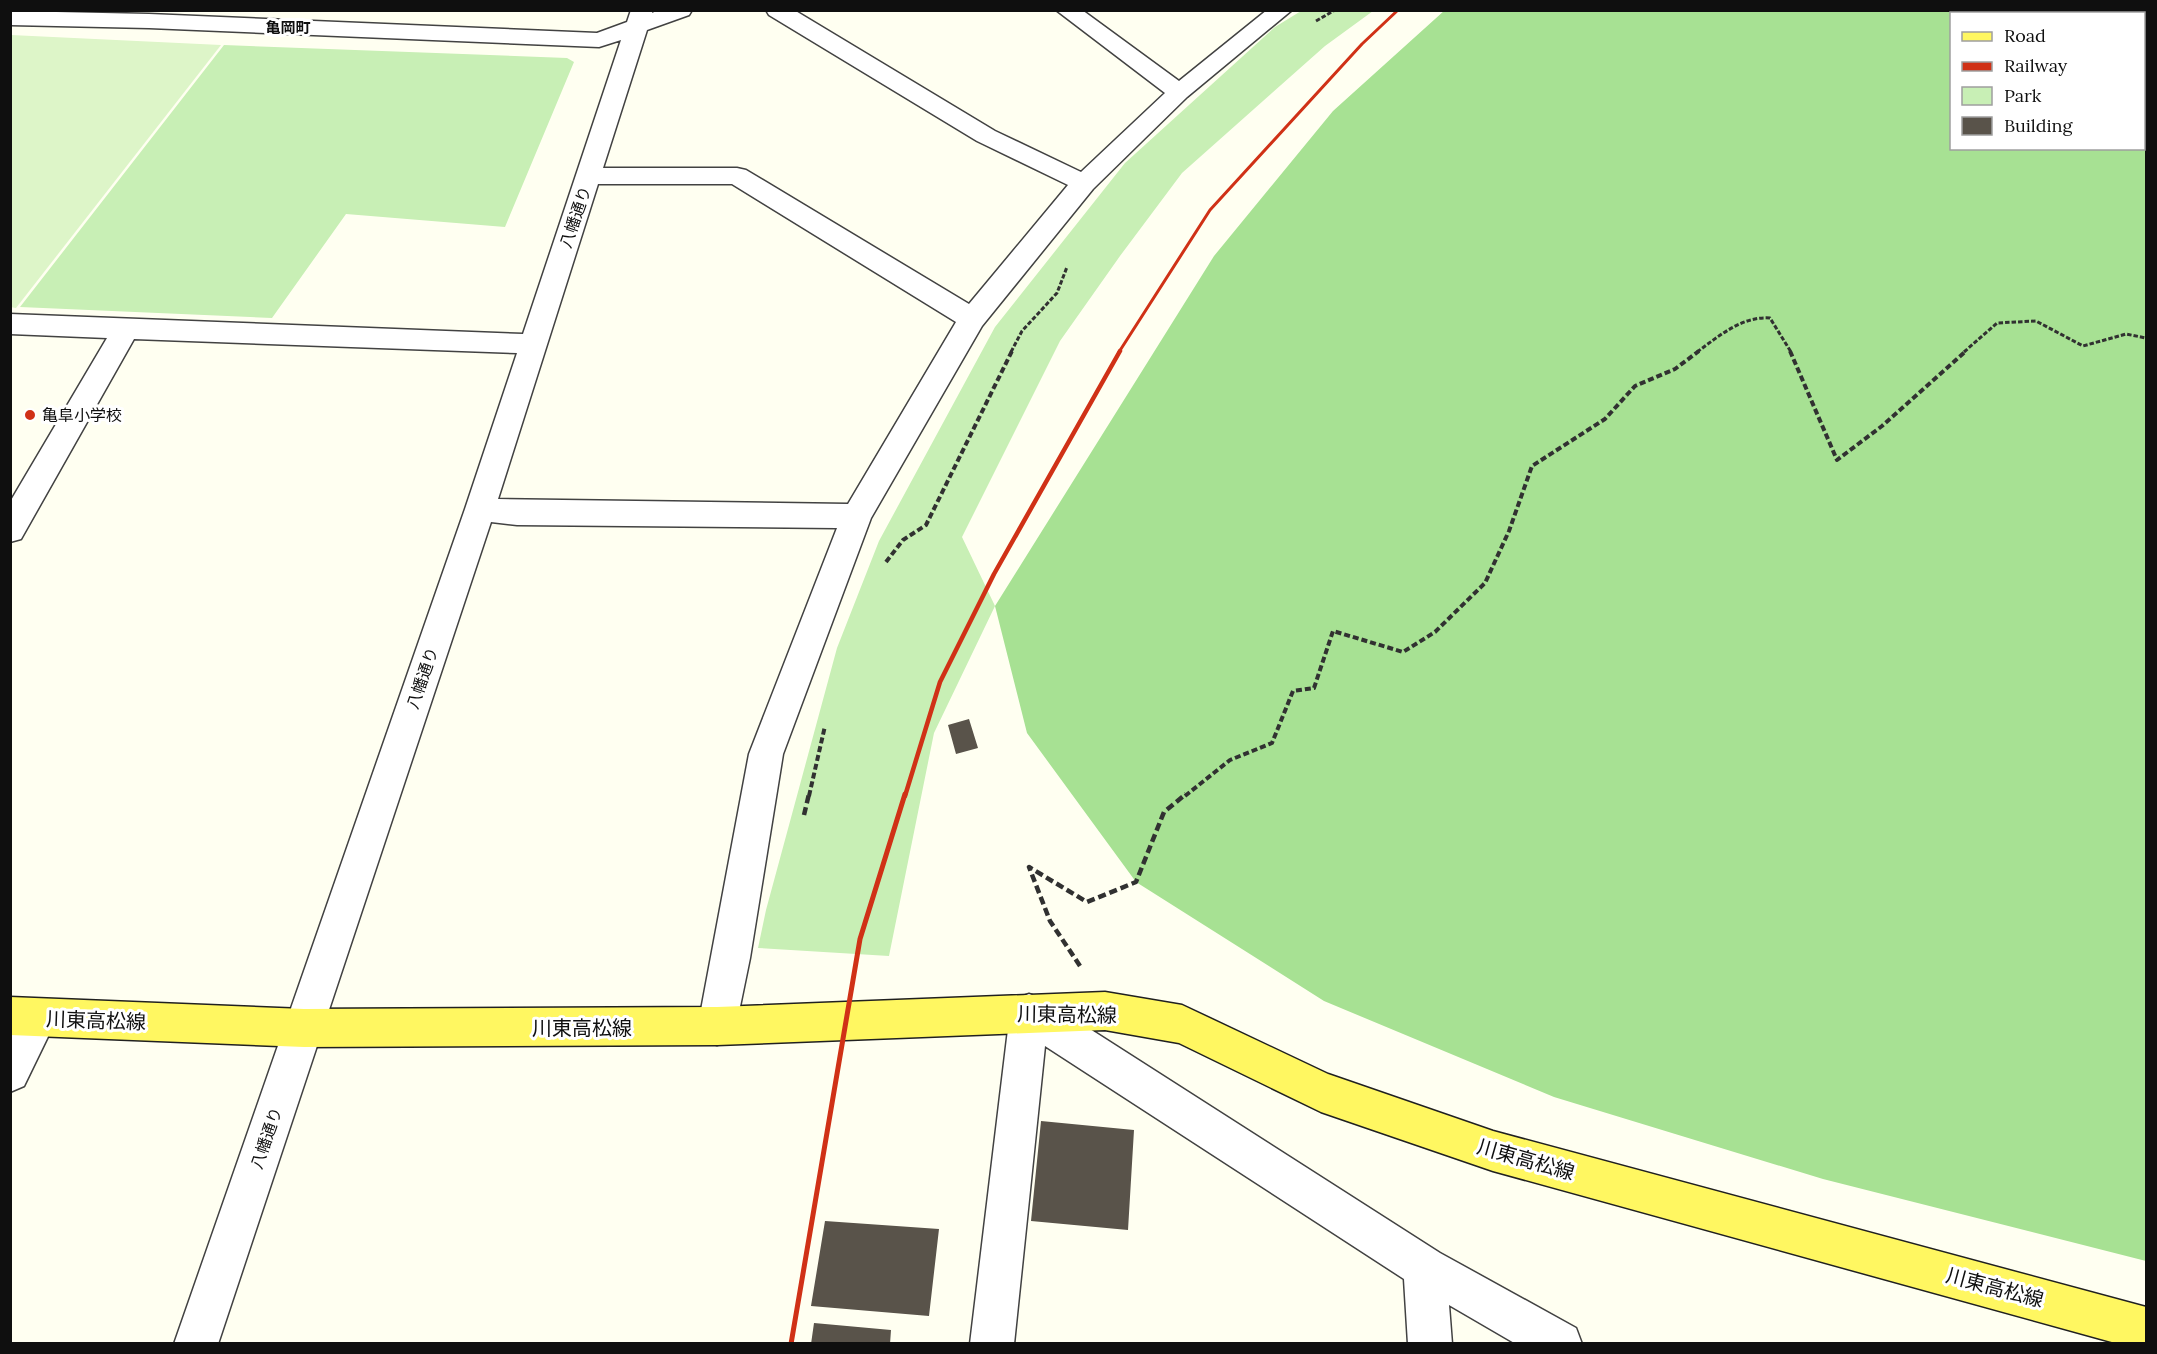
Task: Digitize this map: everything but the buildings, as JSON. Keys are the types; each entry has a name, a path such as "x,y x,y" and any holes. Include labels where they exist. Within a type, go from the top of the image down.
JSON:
{"main road":[{"name":"川東高松線","path":"24,1017 304,1028 717,1026 1105,1011 1182,1024 1321,1092 1493,1151 2146,1329"}],"street":[{"path":"10,18 154,16 294,19 599,40 639,18 681,10"},
{"path":"777,10 986,136 1084,183"},
{"path":"1067,10 1179,92"},
{"path":"717,1026 766,754 857,516 972,319 1084,183 1179,92 1270,13"},
{"name":"八幡通り","path":"196,1344 480,509 639,18"},
{"path":"589,176 736,176 972,319"},
{"path":"10,324 532,344"},
{"path":"10,530 126,329"},
{"path":"480,509 517,513 857,516"},
{"path":"992,1344 1029,1013 1425,1268 1560,1344"},
{"path":"10,1072 24,1017"},
{"path":"1425,1268 1431,1344"}],"path":[{"path":"1309,25 1335,10"},
{"path":"885,564 895,547 914,530 926,525 1022,331 1057,293 1070,261"},
{"path":"1105,1011 1087,976 1050,921 1029,867 1088,902 1136,882 1164,812 1230,760 1272,743 1293,691 1314,688 1333,630 1403,652 1435,632 1485,583 1509,531 1532,466 1605,419 1635,386 1676,369 1725,332 1756,317 1770,318 1789,348 1837,460 1882,426 1997,323 2036,321 2083,346 2126,334 2146,338"},
{"path":"803,816 825,726"}],"green space":[{"path":"1445,10 2146,11 2146,1261 1823,1179 1554,1097 1324,1001 1136,882 1027,733 995,606 1214,256 1333,111"},
{"path":"1301,11 1373,11 1325,46 1182,173 1060,341 962,537 995,606 934,733 889,956 758,948 766,910 837,648 879,541 995,327 1125,163 1275,27"},
{"path":"11,35 221,45 16,308 10,307"},
{"path":"224,45 567,58 574,62 505,227 346,214 272,318 20,307"}],"railway":[{"path":"1119,352 1210,210 1362,44 1398,10"},
{"path":"905,796 940,682 994,574 1120,351"},
{"path":"791,1344 860,939 905,794"}],"place":[{"name":"亀阜小学校","path":"30,415"}],"district":[{"name":"亀岡町","path":"288,27"}]}
